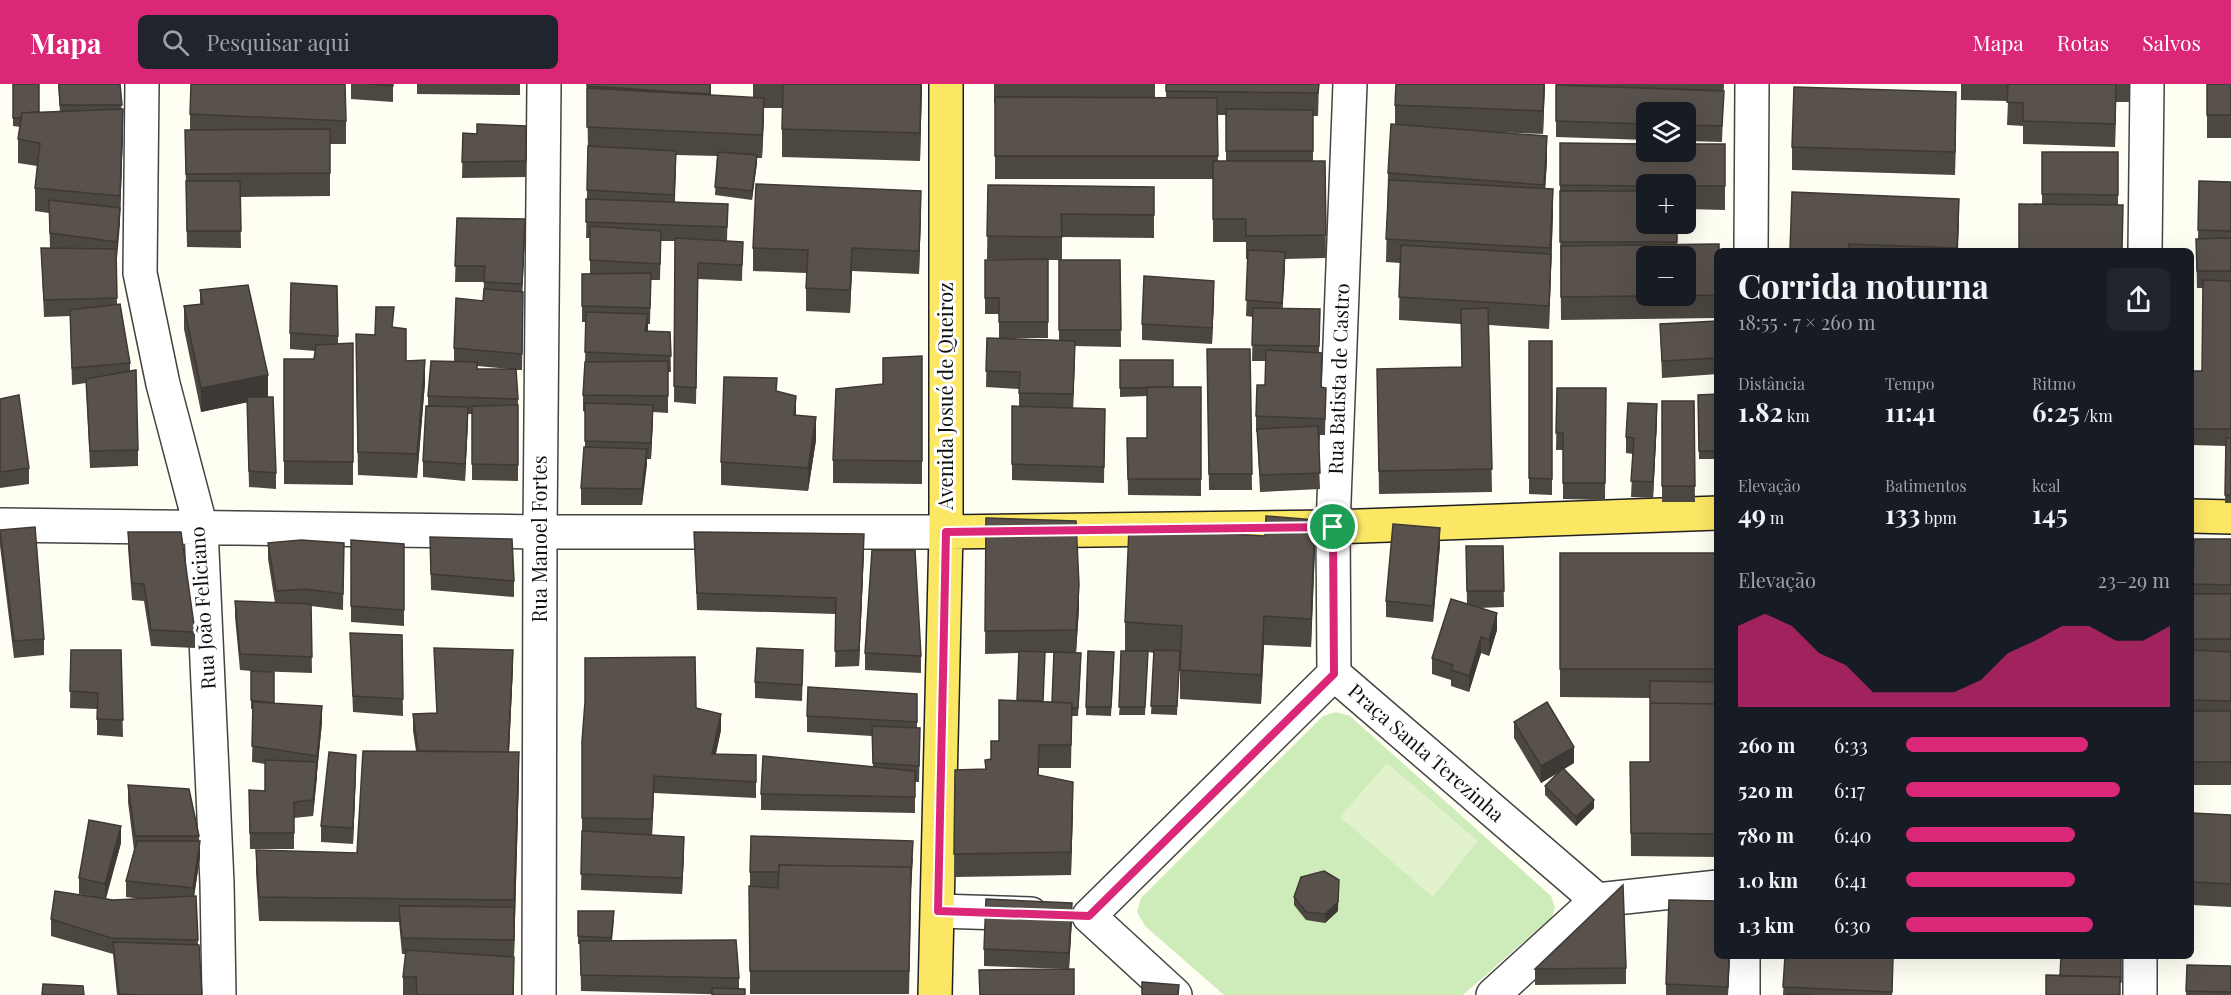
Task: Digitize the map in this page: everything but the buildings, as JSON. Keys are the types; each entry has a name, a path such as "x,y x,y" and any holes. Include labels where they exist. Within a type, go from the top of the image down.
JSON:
{"main road":[{"name":"Avenida Josué de Queiroz","path":"935,995 946,532 946,84"},
{"path":"946,532 1333,527 1714,513"},
{"path":"2194,516 2231,517"}],"street":[{"name":"Rua João Feliciano","path":"142,84 140,273 163,384 201,528 218,883 219,995"},
{"name":"Rua Manoel Fortes","path":"539,995 544,84"},
{"name":"Rua Batista de Castro","path":"1334,674 1333,527 1350,84"},
{"path":"1751,248 1752,84"},
{"path":"2145,248 2147,84"},
{"path":"0,525 540,532 946,532"},
{"name":"Praça Santa Terezinha","path":"1089,916 1334,674 1597,900"},
{"path":"1493,995 1597,900 1714,887"},
{"path":"938,911 1089,916 1175,995"},
{"path":"1743,959 1743,995"},
{"path":"2140,959 2140,995"}],"green space":[{"path":"1336,712 1350,716 1551,896 1555,907 1552,917 1463,995 1224,995 1145,926 1137,912 1141,898 1323,716"},
{"path":"1387,763 1478,841 1433,897 1340,817"}],"route":[{"path":"1333,527 1334,674 1089,916 938,911 946,532 1333,527"}]}
